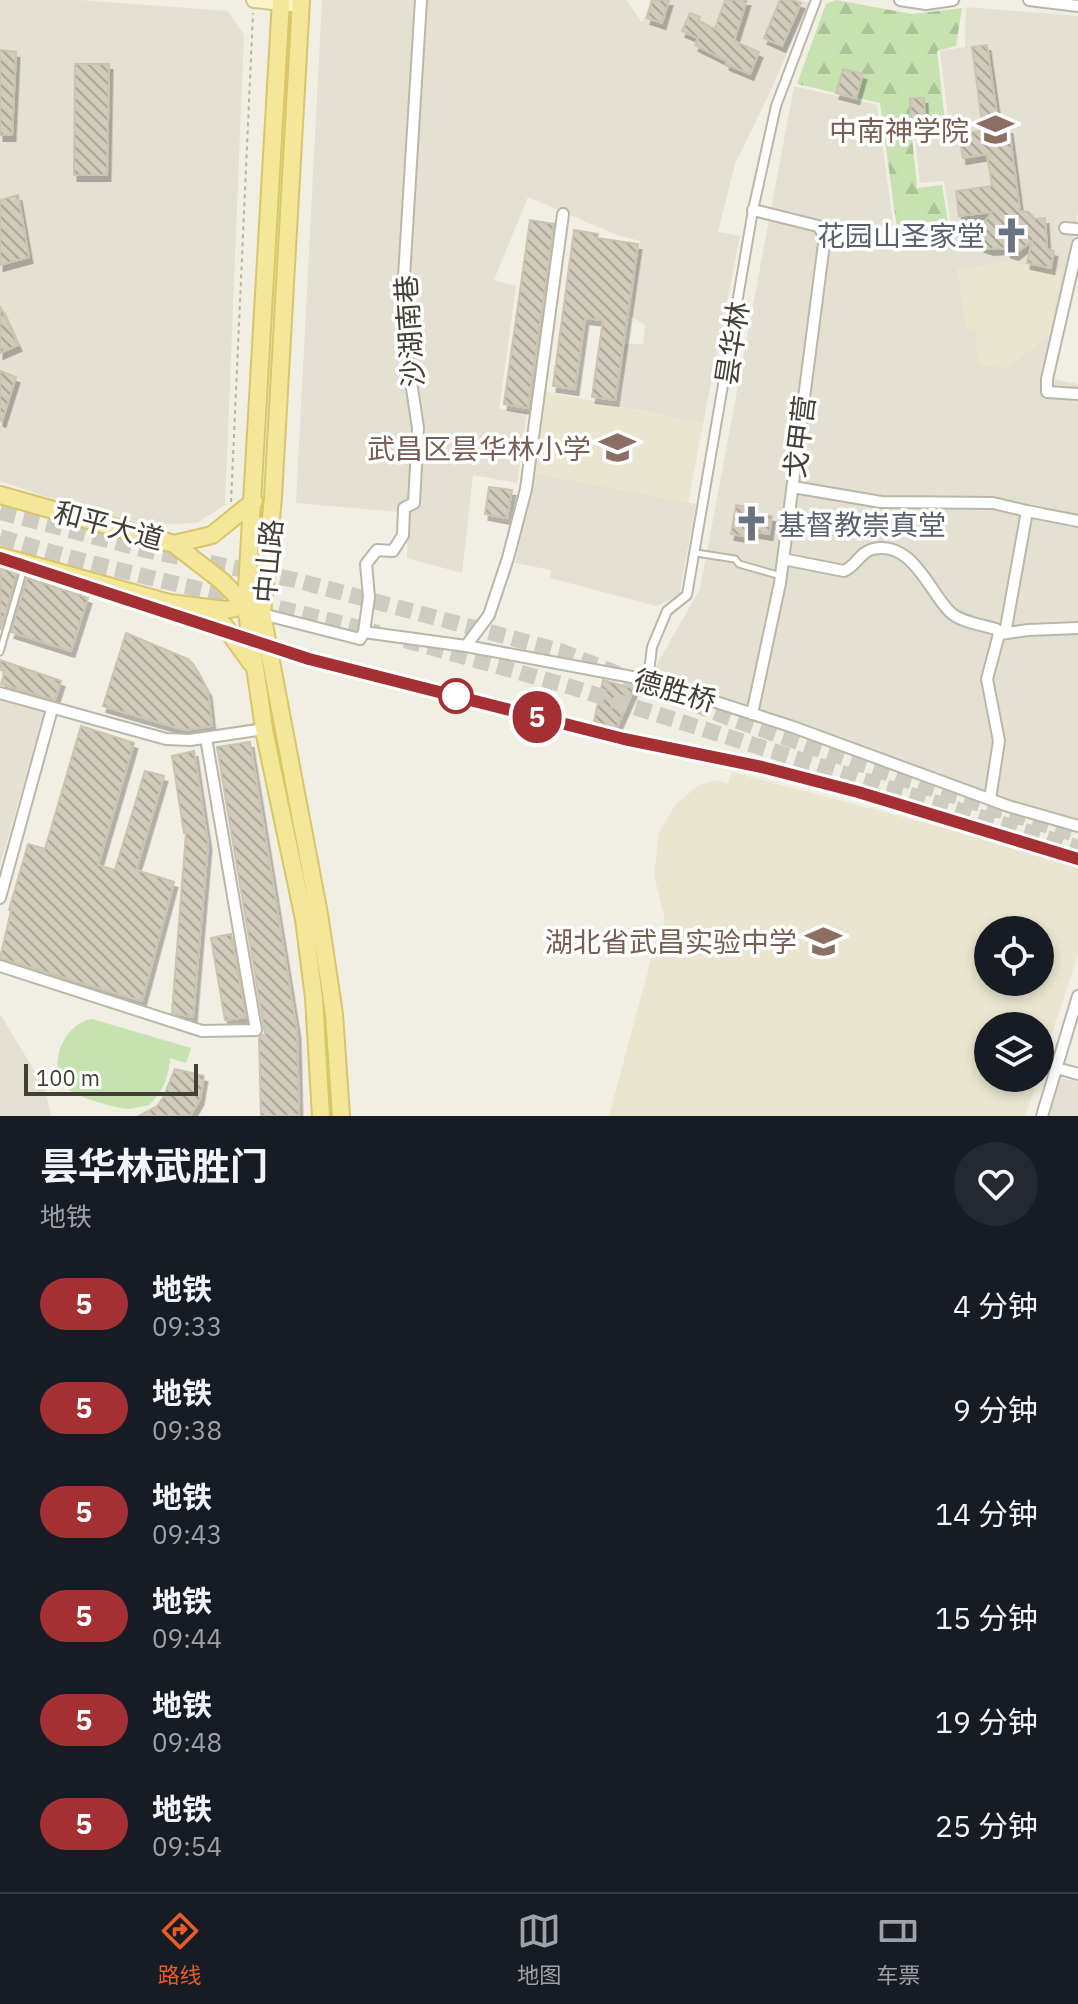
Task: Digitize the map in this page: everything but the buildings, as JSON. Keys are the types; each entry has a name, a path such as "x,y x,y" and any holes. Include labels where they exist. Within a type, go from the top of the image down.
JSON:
{"main road":[{"path":"254,0 301,2"},
{"name":"中山路","path":"281,2 246,606 264,729 304,919 314,998 321,1116"},
{"name":"中山路","path":"301,2 273,497 262,614 319,914 334,1014 341,1116"},
{"name":"和平大道","path":"0,495 174,544 212,535 254,501"},
{"path":"174,544 223,582 246,606"},
{"name":"和平大道","path":"0,556 169,603 225,610 246,606 262,614"},
{"path":"169,603 224,625 238,641 255,670"}],"street":[{"name":"沙湖南巷","path":"364,632 369,597 366,564 377,550 393,551 403,535 404,508 414,503 417,487 418,428 405,342 403,293 421,0"},
{"name":"昙华林","path":"648,680 652,647 667,611 687,595 753,210 776,106 816,0"},
{"path":"900,0 926,4 953,0"},
{"path":"1029,0 1078,6"},
{"name":"戈甲营","path":"752,714 781,576 825,236 818,226 753,210"},
{"path":"466,646 489,615 526,489 563,214"},
{"path":"1078,244 1047,379 1047,392 1078,394"},
{"path":"793,487 881,502 993,503 1078,521"},
{"path":"990,799 999,741 987,679 999,634 1006,628 1027,511"},
{"path":"783,559 844,571 853,567 864,553 890,549 913,562 952,615 996,629 999,634"},
{"name":"德胜桥","path":"262,614 360,639 364,632 466,646 648,680 990,799 1078,826"},
{"path":"999,634 1078,628"},
{"path":"0,693 178,741 264,729"},
{"path":"0,898 52,709"},
{"path":"0,966 202,1031 256,1030 206,738"},
{"path":"1042,1116 1078,996"},
{"path":"1057,1068 1078,1074"}],"lane":[{"path":"696,553 735,559 739,564 781,576"},
{"path":"0,652 26,562"}],"path":[{"path":"231,520 254,0"}],"shaded area":[{"path":"0,0 80,0 228,11 244,35 225,505 197,523 153,525 96,514 0,481"},
{"path":"322,0 624,0 642,23 651,0 800,0 809,3 735,164 718,232 740,236 703,424 619,406 625,344 643,344 645,325 631,317 640,241 617,235 528,197 494,280 516,286 499,409 527,412 517,483 473,475 462,573 407,558 409,513 296,503"},
{"path":"966,7 1078,16 1078,212 1048,378 1078,384 1078,827 648,680 700,589 794,86 877,105 895,239 952,232 944,181 920,183 915,138 950,132 940,51 965,47"},
{"path":"1009,261 1040,270 1062,269 1050,335 1008,368 978,365 975,329 966,329 957,269"},
{"name":"武昌区昙华林小学","path":"543,391 703,424 688,503 533,473"},
{"path":"533,473 696,504 679,596 656,606 550,578 551,570 515,563"},
{"path":"0,693 46,707 0,865"},
{"name":"湖北省武昌实验中学","path":"732,772 1078,867 1078,954 1054,1027 1054,1012 974,1012 974,1092 1033,1092 1025,1116 609,1116 653,952 665,920 654,875 659,833 676,804 699,785 716,780 728,784"},
{"path":"0,1014 45,1088 51,1116 0,1116"},
{"path":"1061,1078 1078,1082 1078,1116 1049,1116"}],"green space":[{"path":"836,0 912,14 962,8 956,46 937,51 946,130 912,137 917,188 942,185 949,229 898,236 880,103 797,84 826,4"},
{"path":"92,1019 191,1048 186,1063 170,1058 164,1084 149,1105 125,1109 76,1094 63,1083 59,1073 60,1050 72,1030"}],"tunnel":[{"path":"0,512 150,551 295,580 560,651 732,719 936,790 1078,835"},
{"path":"0,537 94,564 378,633"},
{"path":"405,640 568,686 1078,848"}],"metro line":[{"name":"5","path":"0,558 309,659 624,739 762,767 858,792 1078,859"}],"place":[{"name":"中南神学院","path":"995,130"},
{"name":"花园山圣家堂","path":"1011,235"},
{"name":"武昌区昙华林小学","path":"617,448"},
{"name":"基督教崇真堂","path":"752,524"},
{"name":"湖北省武昌实验中学","path":"823,941"}]}
